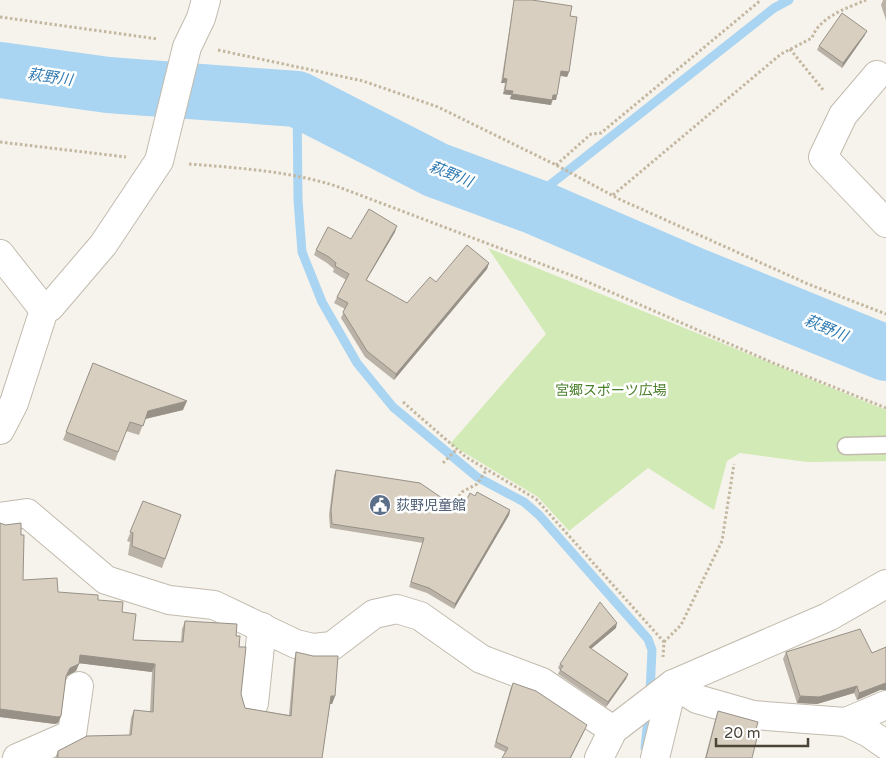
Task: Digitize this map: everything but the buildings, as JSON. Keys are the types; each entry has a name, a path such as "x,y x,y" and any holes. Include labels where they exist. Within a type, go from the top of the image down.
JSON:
{"street":[{"path":"0,430 14,403 44,310 50,307 103,245 161,153 188,45 201,18 206,0"},
{"path":"877,75 843,115 823,157 886,223"},
{"path":"0,254 44,310"},
{"path":"0,517 27,513 106,580 169,600 214,605 296,644 313,648 332,646 374,614 397,609 420,616 482,659 542,682 614,730"},
{"path":"599,758 614,730 664,691 828,617 886,584"},
{"path":"254,703 262,627"},
{"path":"17,758 72,734 79,686"},
{"path":"664,691 752,715 846,722 869,732 886,745"},
{"path":"655,758 664,691"},
{"path":"846,722 886,705"}],"lane":[{"path":"846,446 886,444"}],"path":[{"path":"558,165 591,134 601,133 761,0"},
{"path":"613,196 781,54 812,38 815,27 841,11 866,0"},
{"path":"0,17 188,45 363,81 438,107 558,165 613,196 808,284 886,314"},
{"path":"790,49 843,115"},
{"path":"0,142 161,153 306,177 336,186 581,279 771,362 886,408"},
{"path":"403,402 456,450 536,499 664,642"},
{"path":"443,463 456,450"},
{"path":"664,691 662,682 664,642 681,625 722,541 734,464"},
{"path":"449,513 462,492 477,484 487,469"}],"green space":[{"name":"宮郷スポーツ広場","path":"488,248 886,410 886,461 807,462 740,453 727,461 714,510 648,468 569,531 538,497 450,444 546,334"}],"waterway":[{"path":"536,207 546,188 774,8 789,0"},
{"name":"萩野川","path":"0,70 108,85 297,99 436,170 536,207 691,274 886,353"},
{"path":"297,99 298,200 302,252 322,302 357,363 393,407 477,477 524,502 539,515 648,639 652,650 650,693"},
{"path":"645,748 649,709"}],"place":[{"name":"荻野児童館","path":"380,505"}]}
